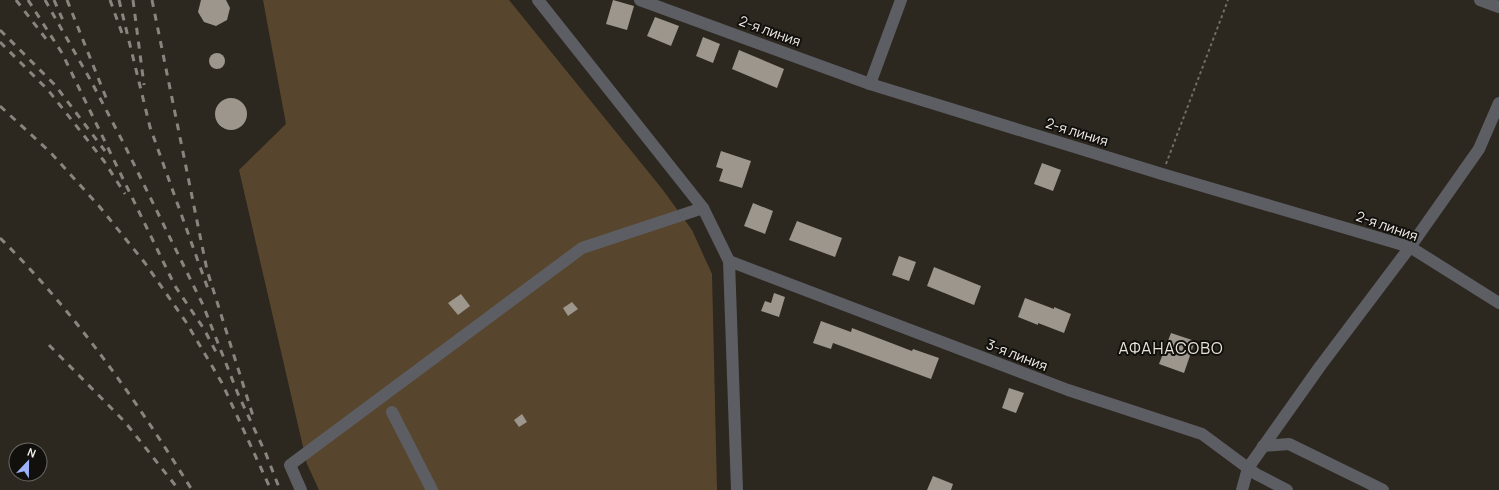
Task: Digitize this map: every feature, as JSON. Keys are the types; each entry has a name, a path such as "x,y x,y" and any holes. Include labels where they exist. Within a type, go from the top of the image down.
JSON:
{"street":[{"path":"538,0 703,208 729,262 737,490"},
{"name":"2-я линия","path":"640,0 870,84 1162,174 1410,247 1499,303"},
{"path":"870,84 901,0"},
{"path":"1480,0 1499,7"},
{"path":"1242,490 1248,468 1263,446 1321,365 1410,247 1479,149 1499,103"},
{"path":"301,490 290,465 582,248 703,208"},
{"name":"3-я линия","path":"729,262 1068,390 1202,434 1256,474 1287,490"},
{"path":"392,412 432,490"},
{"path":"1263,446 1289,444 1382,490"}],"path":[{"path":"1162,174 1228,0"}],"shaded area":[{"path":"263,0 509,0 663,190 692,230 712,274 717,490 319,490 307,464 239,170 286,124"}],"building":[{"path":"201,0 226,0 230,8 227,20 216,26 204,22 198,12"},
{"path":"613,0 634,6 627,30 606,24"},
{"path":"655,17 679,26 671,46 647,36"},
{"path":"703,37 720,44 713,63 696,56"},
{"path":"739,50 784,69 777,88 732,69"},
{"path":"217,53 224,58 225,61 220,68 217,69 210,64 209,61 214,54"},
{"path":"231,98 240,101 244,105 247,114 244,123 240,127 231,130 222,127 218,123 215,114 218,105 222,101"},
{"path":"721,151 751,161 742,188 719,181 723,169 716,167"},
{"path":"1042,163 1061,170 1053,191 1034,184"},
{"path":"753,203 773,211 765,234 744,226"},
{"path":"797,221 842,238 835,257 789,240"},
{"path":"899,256 916,262 909,281 892,275"},
{"path":"934,267 981,286 974,305 927,286"},
{"path":"774,293 785,297 779,317 761,311 765,301 771,303"},
{"path":"461,294 470,306 458,315 448,303"},
{"path":"1025,298 1071,314 1064,333 1018,317"},
{"path":"572,302 578,309 568,316 563,308"},
{"path":"821,321 851,332 852,328 912,351 913,349 939,358 931,379 833,343 831,349 813,343"},
{"path":"1171,333 1195,341 1184,373 1159,364"},
{"path":"1009,388 1024,393 1016,413 1002,408"},
{"path":"522,414 527,422 519,427 514,420"},
{"path":"933,476 953,484 951,490 927,490"}],"railway":[{"path":"16,0 50,44"},
{"path":"28,0 62,53 175,286 204,329 216,352"},
{"path":"45,0 91,81 124,144 203,305 238,394 266,454 280,490"},
{"path":"54,0 65,25"},
{"path":"67,0 107,100"},
{"path":"110,0 123,36"},
{"path":"119,0 150,127 208,289"},
{"path":"133,0 144,85"},
{"path":"152,0 207,270 253,416"},
{"path":"0,30 55,85 105,151"},
{"path":"0,42 48,90 104,161 125,194"},
{"path":"0,106 51,153 99,206 145,263 186,322 222,383 271,490"},
{"path":"0,238 54,296 103,358 149,423 192,490"},
{"path":"49,345 125,422 179,490"}],"district":[{"name":"АФАНАСОВО","path":"1171,348"}]}
